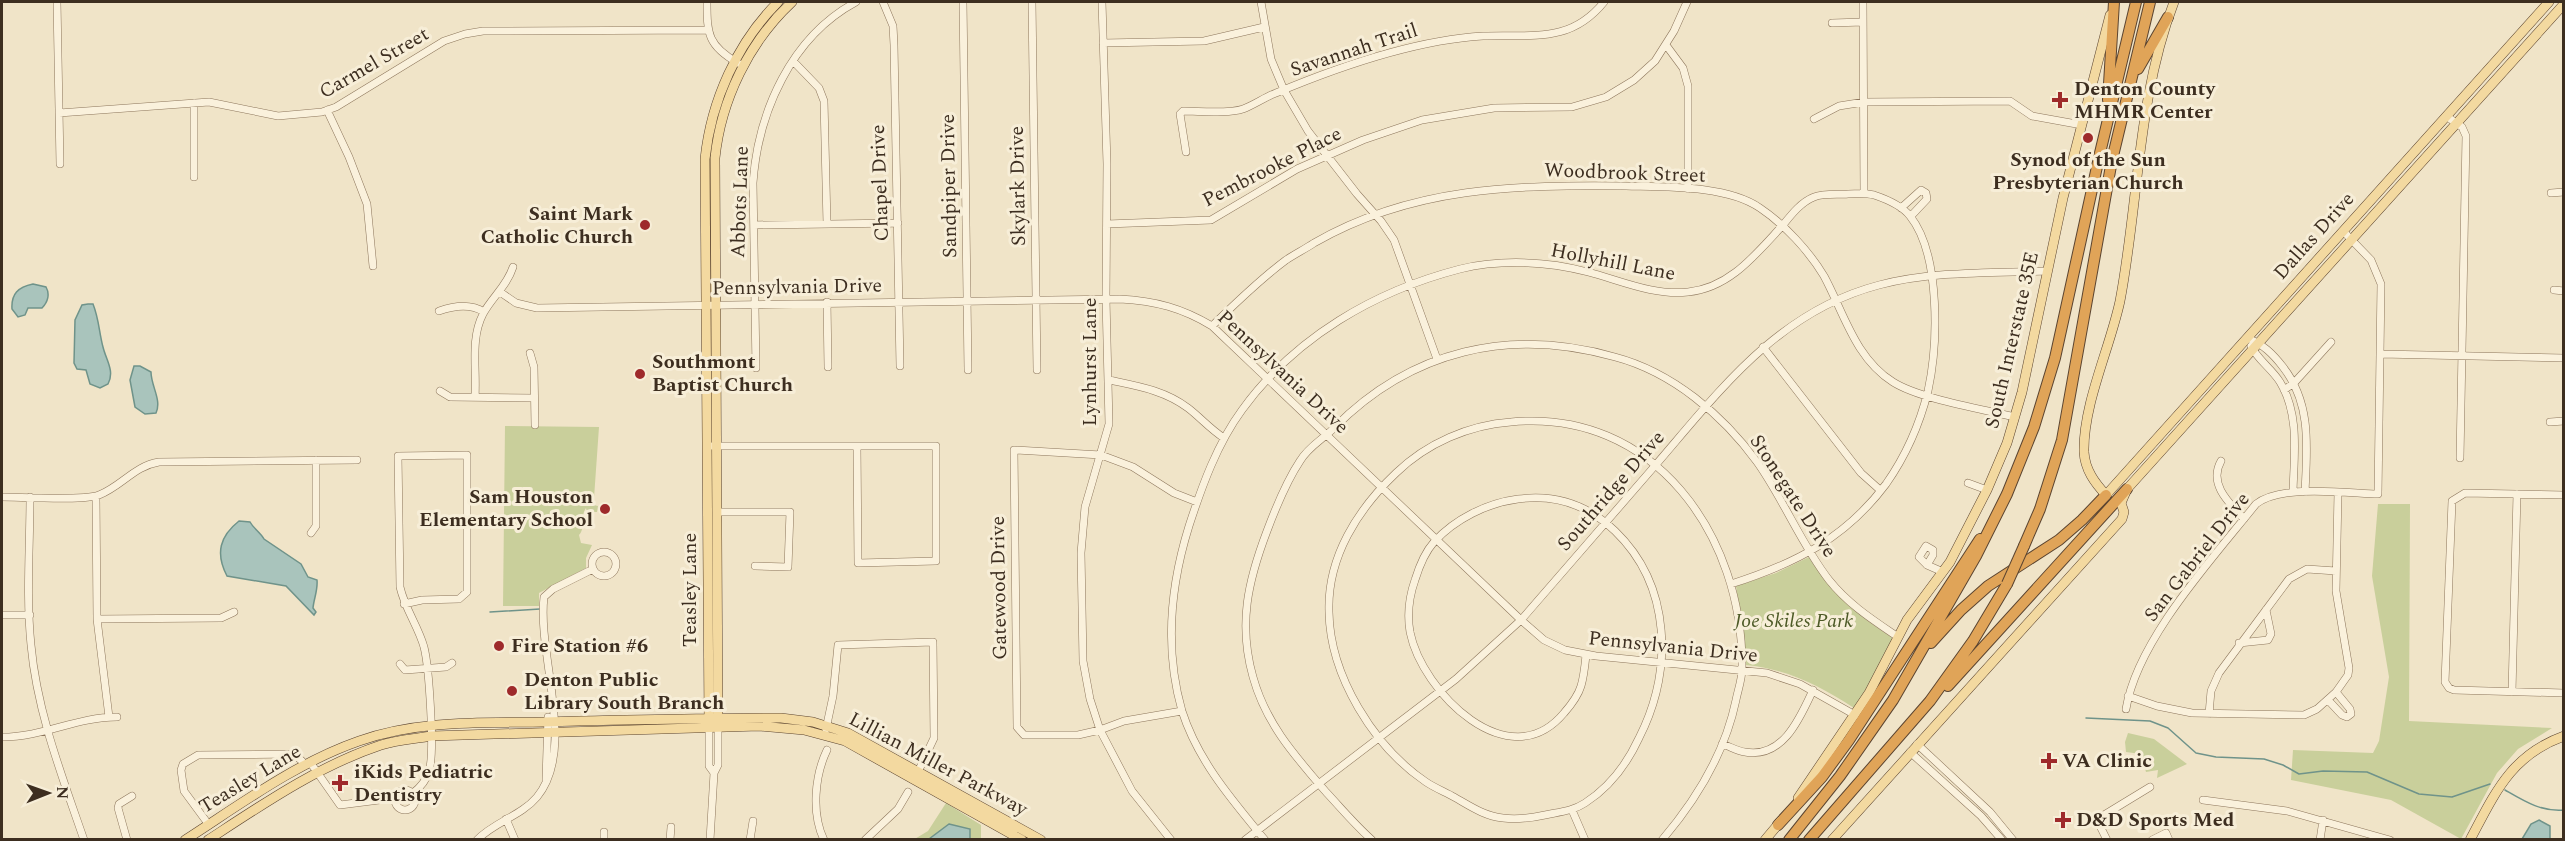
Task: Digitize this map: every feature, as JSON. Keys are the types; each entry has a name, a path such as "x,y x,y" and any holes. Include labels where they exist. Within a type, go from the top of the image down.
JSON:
{"highway":[{"path":"2108,118 2108,76 2114,31 2114,2"},
{"path":"1789,840 1840,776 1893,700 1916,662 1993,523 2034,427 2055,358 2136,2"},
{"path":"1809,840 1929,701 1973,641 2007,584 2024,546 2052,475 2064,431 2108,181 2150,2"},
{"path":"2132,77 2168,17"},
{"path":"1929,701 1952,682 2131,485"},
{"path":"1916,662 1940,632 1968,604 2005,574 2059,540 2106,495"},
{"path":"1778,825 1822,777 1849,740 1884,690 1972,548 1993,523"}],"main road":[{"name":"Teasley Lane","path":"713,724 712,625 708,564 712,446 706,146 718,98 739,63 756,27 778,2"},
{"name":"Teasley Lane","path":"739,63 792,2"},
{"name":"South Interstate 35E","path":"1765,840 1778,825 1884,669 1907,620 1943,572 1988,490 2015,417 2047,271 2114,2"},
{"path":"2106,495 2095,482 2085,464 2085,441 2097,382 2120,302 2145,114 2157,55 2174,2"},
{"name":"Dallas Drive","path":"2106,495 2549,2"},
{"name":"Dallas Drive","path":"2131,485 2564,4"},
{"path":"2480,97 2480,90 2498,69 2495,61"},
{"path":"1832,840 2122,519 2124,512 2122,500 2136,471 2152,452 2163,433"},
{"name":"Teasley Lane","path":"712,446 717,512 717,559 712,625"},
{"path":"708,564 717,559"},
{"name":"Teasley Lane","path":"185,840 264,788 307,764 375,736 430,726 550,722 713,724"},
{"name":"Teasley Lane","path":"208,840 316,771 382,745 431,736 713,724"},
{"name":"Lillian Miller Parkway","path":"713,724 825,730 1041,840"},
{"path":"2470,840 2505,776 2530,752 2546,742 2564,736"},
{"name":"Lillian Miller Parkway","path":"917,775 1022,840"}],"street":[{"path":"57,2 60,164"},
{"path":"707,2 707,30 712,41 722,52 739,63"},
{"name":"Abbots Lane","path":"756,368 753,183 758,140 769,106 793,62 809,41 829,21 856,2"},
{"name":"Chapel Drive","path":"883,2 893,26 894,45 900,366"},
{"name":"Sandpiper Drive","path":"963,2 968,370"},
{"name":"Skylark Drive","path":"1032,2 1037,370"},
{"name":"Lynhurst Lane","path":"1102,2 1106,88 1106,299 1109,424 1085,507 1081,553 1083,661 1090,699 1100,730 1132,791 1171,840"},
{"path":"1261,2 1263,27 1271,59 1284,90 1302,122 1394,240 1437,359"},
{"name":"Savannah Trail","path":"1186,152 1180,114 1183,111 1241,110 1284,90 1371,58 1420,44 1479,36 1555,34 1572,29 1589,18 1604,2"},
{"name":"Pembrooke Place","path":"1107,224 1211,220 1271,183 1327,156 1391,129 1443,114 1494,108 1557,108 1587,104 1606,97 1634,80 1655,60 1666,45 1687,2"},
{"path":"1863,2 1864,194"},
{"path":"1832,22 1863,22"},
{"path":"1103,43 1204,41 1263,27"},
{"name":"Carmel Street","path":"59,113 194,103 225,104 278,116 304,116 327,110 444,41 465,34 707,30"},
{"path":"1666,45 1683,68 1688,86 1688,189"},
{"path":"793,62 819,88 824,101 827,224"},
{"path":"1814,119 1839,106 1864,102 2010,101 2032,116 2082,125"},
{"path":"194,103 194,177"},
{"path":"327,110 349,157 367,204 373,266"},
{"path":"2446,116 2458,123 2466,136 2460,458"},
{"name":"Woodbrook Street","path":"1212,326 1241,297 1287,260 1333,233 1375,215 1443,195 1484,189 1563,186 1688,189 1743,198 1759,207 1781,226 1809,255 1824,276 1856,343 1880,372 1902,386 1927,395 2015,417"},
{"path":"1901,208 1916,193 1921,190 1926,192 1927,199 1911,216"},
{"path":"2551,193 2564,192"},
{"name":"Hollyhill Lane","path":"1265,840 1202,758 1182,711 1173,669 1170,613 1178,561 1197,502 1224,438 1242,410 1296,352 1336,322 1374,298 1464,268 1521,263 1580,270 1663,292 1689,292 1713,285 1741,270 1796,209 1816,196 1864,194 1890,201 1911,216 1923,241 1931,275 1936,324 1927,395 1905,451 1880,490 1848,526 1811,552 1776,570 1731,584"},
{"path":"754,225 898,223"},
{"path":"2343,231 2371,260 2381,284 2381,354 2564,358"},
{"path":"475,397 475,340 484,312 509,280 513,267"},
{"name":"Southridge Drive","path":"1245,840 1439,691 1521,620 1732,375 1763,347 1811,314 1877,286 1931,275 2047,271"},
{"path":"2554,290 2564,291"},
{"name":"Pennsylvania Drive","path":"500,292 516,303 537,309 710,304 1106,299 1162,303 1190,313 1212,326 1521,620 1555,646 1586,655 1742,670 1782,677 1813,690 1854,715"},
{"path":"827,302 828,367"},
{"path":"439,311 459,306 474,307 484,312"},
{"path":"2247,338 2271,370 2289,402 2295,429 2293,492"},
{"path":"2284,390 2294,384 2331,342"},
{"name":"Stonegate Drive","path":"1372,840 1283,742 1264,708 1249,660 1245,623 1251,575 1282,493 1303,456 1348,413 1382,386 1437,359 1482,348 1522,344 1578,348 1617,357 1674,384 1705,407 1727,428 1757,463 1829,580 1853,607 1898,637"},
{"path":"2255,346 2279,361 2294,384 2306,420 2305,492"},
{"path":"1763,347 1861,473 1880,490"},
{"path":"530,353 534,367 534,425"},
{"name":"San Gabriel Drive","path":"2126,709 2128,696 2146,651 2244,519 2262,499 2269,495 2293,492 2378,494 2381,354"},
{"path":"1109,380 1155,390 1169,396 1189,409 1204,425 1224,438"},
{"path":"440,392 450,397 534,398"},
{"path":"2550,422 2564,421"},
{"path":"1586,655 1581,686 1575,699 1560,719 1547,729 1509,736 1483,728 1464,715 1439,691 1417,656 1408,615 1417,573 1427,553 1438,539 1471,514 1496,503 1523,498 1551,498 1570,503 1590,511 1606,522 1633,551 1653,589 1661,623 1662,662 1650,714 1631,754 1607,786 1572,810 1525,819 1500,818 1481,813 1423,780 1379,738 1342,678 1332,647 1328,610 1331,582 1341,547 1361,511 1401,468 1435,444 1479,428 1506,422 1547,422 1587,428 1621,442 1656,464 1683,492 1699,513 1721,555 1737,611 1742,670 1733,713 1722,744 1699,792 1662,840"},
{"path":"712,446 857,446 936,446 936,561 858,563 857,446"},
{"name":"Gatewood Drive","path":"1100,730 1078,735 1024,735 1017,727 1014,450 1101,454"},
{"path":"1101,454 1133,466 1174,493 1197,502"},
{"path":"404,604 422,600 459,599 467,592 466,455 398,456 399,582 404,604 424,647 428,669 431,736 429,771 423,786 413,793"},
{"path":"311,533 316,526 316,460"},
{"path":"2,497 96,496 121,482 134,471 159,462 357,460"},
{"path":"2221,461 2217,470 2218,484 2225,498 2244,519"},
{"path":"1968,483 1988,490"},
{"path":"2128,696 2177,711 2298,716 2311,712 2336,693 2348,675 2349,668 2338,609 2336,571 2338,493"},
{"path":"2564,495 2465,493 2456,497 2451,505 2445,682 2449,688 2564,693"},
{"path":"2512,692 2517,494"},
{"path":"2,737 25,737 86,719 113,717 97,619 96,496"},
{"path":"30,497 30,615 33,663 48,731 84,840"},
{"path":"717,512 790,512 788,567 755,566"},
{"path":"1927,565 1943,572"},
{"path":"477,840 531,803 546,780 550,722 548,668 544,650 544,597 553,589 593,569"},
{"path":"2210,714 2211,691 2215,682 2239,643 2289,579 2300,571 2336,571"},
{"path":"2239,643 2268,640 2271,634 2266,610"},
{"path":"97,619 220,618 234,612"},
{"path":"2,615 30,615"},
{"path":"825,730 833,696 838,645 933,642 934,738 917,775"},
{"path":"400,664 405,670 446,667 452,663"},
{"path":"1722,744 1746,752 1766,751 1785,740 1813,690"},
{"path":"2328,700 2342,716 2347,717 2351,714 2350,709 2336,693"},
{"path":"1100,730 1124,721 1182,711"},
{"path":"710,840 714,773 718,765 713,724"},
{"path":"1914,748 1990,812 2011,836 2002,839 1914,748"},
{"path":"824,840 817,818 816,802 822,762 827,750"},
{"path":"209,825 184,791 181,783 183,764 198,755 293,754 316,771 340,805 395,798"},
{"path":"2107,840 2101,828 2101,819 2104,815 2150,787"},
{"path":"403,789 413,793 416,801 414,806 406,810 397,806 395,798 397,793 403,789"},
{"path":"865,840 898,809 908,792"},
{"path":"127,840 118,808 119,804 132,796"},
{"path":"2203,800 2263,806 2323,820 2390,840"},
{"path":"1572,810 1585,840"},
{"path":"506,819 515,840"},
{"path":"2320,840 2323,820"},
{"path":"750,840 753,821"},
{"path":"670,840 671,827"},
{"path":"2152,840 2166,833 2169,840"}],"green space":[{"path":"505,426 599,427 594,498 589,504 598,506 597,512 587,512 586,508 579,535 581,543 592,545 586,558 586,568 539,593 539,606 503,606"},
{"path":"2378,504 2410,504 2409,721 2552,728 2518,749 2497,773 2461,839 2391,800 2291,780 2293,750 2373,753 2379,741 2389,677 2372,576"},
{"name":"Joe Skiles Park","path":"1811,556 1827,580 1846,601 1867,620 1891,636 1893,641 1880,668 1854,708 1803,680 1775,670 1746,665 1744,659 1736,586 1776,573"},
{"path":"2128,733 2154,739 2187,764 2157,778 2158,770 2146,772 2141,754 2126,752 2125,742"},
{"path":"946,803 981,825 981,839 913,840 928,831"}],"water":[{"path":"33,284 46,287 47,301 42,308 28,308 25,315 18,317 12,309 14,295 23,287"},
{"path":"93,304 95,310 111,375 108,384 100,388 90,384 86,370 77,369 74,363 75,320 82,305"},
{"path":"134,366 140,366 151,372 158,403 156,413 145,414 135,407 130,380"},
{"path":"239,521 250,522 264,539 301,564 308,577 317,580 314,615 286,586 227,576 221,560 221,546 227,533"},
{"path":"2539,820 2550,826 2550,839 2522,839 2531,824"},
{"path":"949,824 970,829 970,839 929,839"}],"waterway":[{"path":"490,612 540,609"},
{"path":"2086,718 2150,721 2168,728 2196,753 2216,757 2264,759 2283,765 2299,774 2323,771 2367,772 2419,794 2452,797 2490,784"},
{"path":"2505,790 2540,807 2564,810"}],"place":[{"name":"Denton County MHMR Center","path":"2060,100"},
{"name":"Synod of the Sun Presbyterian Church","path":"2088,138"},
{"name":"Saint Mark Catholic Church","path":"645,225"},
{"name":"Southmont Baptist Church","path":"640,374"},
{"name":"Sam Houston Elementary School","path":"605,509"},
{"name":"Fire Station #6","path":"499,646"},
{"name":"Denton Public Library South Branch","path":"512,691"},
{"name":"VA Clinic","path":"2049,761"},
{"name":"iKids Pediatric Dentistry","path":"340,783"},
{"name":"D&D Sports Med","path":"2063,820"}]}
